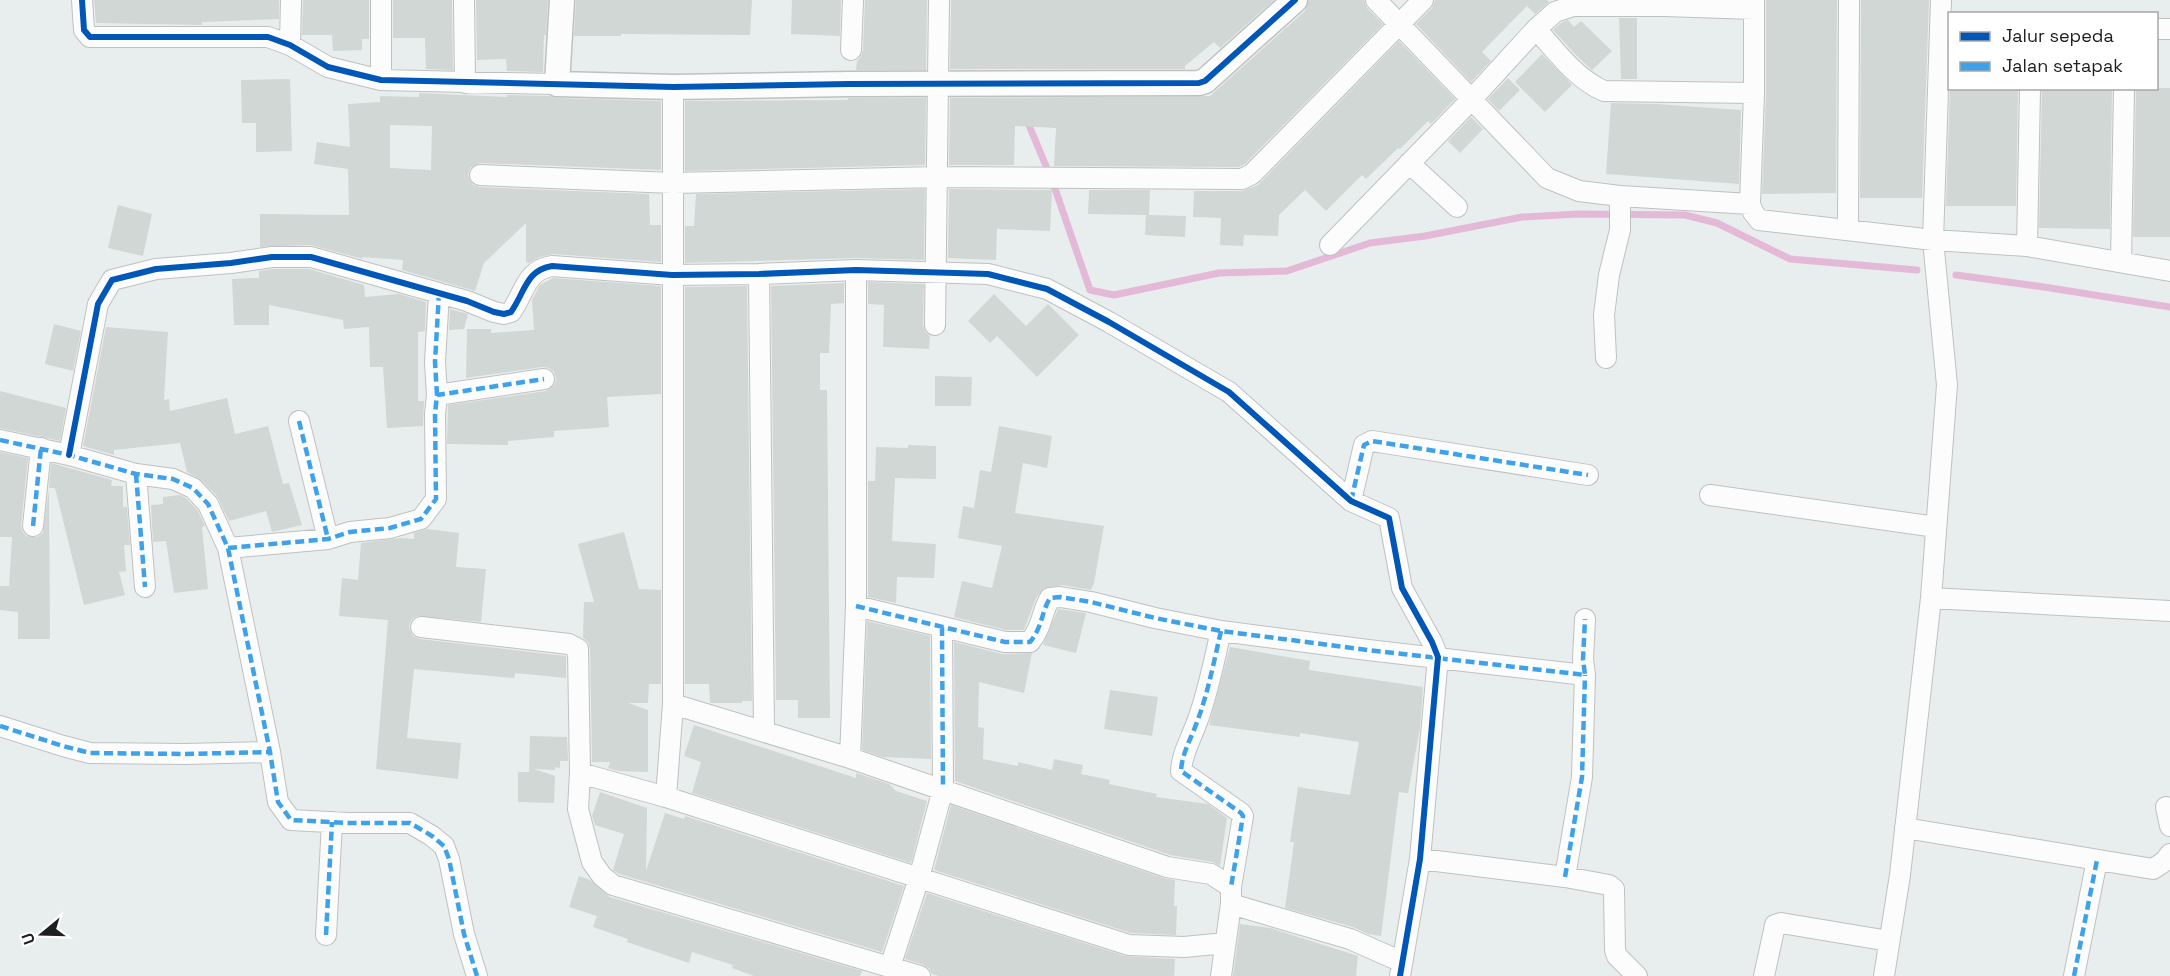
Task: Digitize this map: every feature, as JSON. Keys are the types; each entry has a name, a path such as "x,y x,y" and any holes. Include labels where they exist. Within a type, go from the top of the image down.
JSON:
{"street":[{"path":"82,0 84,30 90,37 268,37 290,45 328,67 381,80 673,87 1199,83 1205,81 1295,0"},
{"path":"290,45 291,0"},
{"path":"381,0 381,80"},
{"path":"465,0 465,83"},
{"path":"557,84 562,0"},
{"path":"851,50 853,0"},
{"path":"935,325 939,0"},
{"path":"1376,0 1547,178 1579,190 1620,200 1750,204"},
{"path":"480,175 673,183 938,177 1242,179 1252,174 1423,0"},
{"path":"1848,229 1849,0"},
{"path":"1884,976 1900,875 1931,598 1947,385 1933,240 1946,27 1941,0"},
{"path":"1330,245 1471,100 1536,28 1555,12 1573,6 1754,5 1750,204 1759,219 1933,240 2027,246 2170,271"},
{"path":"1536,28 1578,74 1593,86 1604,91 1754,93"},
{"path":"666,797 674,704 673,87"},
{"path":"2027,246 2030,90"},
{"path":"2121,262 2124,90"},
{"path":"1409,163 1457,207"},
{"path":"1606,358 1605,315 1609,275 1620,226 1620,200"},
{"path":"69,455 98,304 112,280 156,269 272,257 311,257 504,314 511,312 530,276 540,268 552,266 672,274 759,274 856,270 988,274 1047,289 1109,322 1229,392 1351,501 1389,518 1402,588 1438,657 1420,859 1401,969 1350,939 1231,895 1211,874 1167,867 944,789 674,704"},
{"path":"850,758 856,606 856,270"},
{"path":"759,274 764,731"},
{"path":"228,548 328,539 350,532 404,525 421,519 436,499 435,362 439,293"},
{"path":"436,395 544,379"},
{"path":"299,421 328,539"},
{"path":"0,440 41,448 136,474 172,479 193,488 208,504 228,548 270,752 278,802 284,813 291,820 410,823 444,846 449,859 464,934 477,976"},
{"path":"1351,501 1364,445 1372,441 1588,475"},
{"path":"33,526 41,448"},
{"path":"136,474 145,587"},
{"path":"1710,495 1936,527"},
{"path":"856,606 1005,642 1030,642 1041,626 1050,598 1060,597 1221,631 1585,675"},
{"path":"1931,598 2170,611"},
{"path":"1565,877 1582,777 1585,619"},
{"path":"421,627 569,644 578,649 580,773 578,809 592,862 602,876 613,885 920,976"},
{"path":"890,967 919,878 944,789 942,627"},
{"path":"1221,631 1209,682 1197,722 1183,754 1180,771 1243,816 1221,976"},
{"path":"0,726 90,753 270,752"},
{"path":"580,773 666,797 1129,945 1184,947 1225,944"},
{"path":"326,935 332,822"},
{"path":"1905,828 2153,869 2165,861 2170,854"},
{"path":"1420,859 1565,877 1601,883 1614,889 1615,950 1617,956 1637,976"},
{"path":"2074,976 2097,860"},
{"path":"1764,976 1775,926 1781,923 1889,941"}],"building":[{"path":"94,0 279,0 279,19 202,22 202,25 96,23"},
{"path":"303,0 369,0 369,39 362,39 362,50 333,51 332,35 302,35"},
{"path":"393,0 452,0 453,70 426,69 425,38 393,38"},
{"path":"476,0 548,0 543,72 507,71 506,59 477,60"},
{"path":"576,0 752,0 750,35 574,36"},
{"path":"792,0 841,0 840,36 791,34"},
{"path":"865,0 927,0 926,70 856,70 857,61 863,50"},
{"path":"951,0 1274,0 1220,48 1214,42 1185,66 1185,69 950,69"},
{"path":"1309,0 1364,0 1367,8 1383,24 1245,164 1239,167 1054,166 1056,128 1015,126 1014,165 949,165 950,98 1210,96 1305,11"},
{"path":"1435,0 1547,0 1549,2 1535,14 1527,6 1482,52 1491,61 1471,82 1416,24 1432,8"},
{"path":"1766,0 1837,0 1836,193 1762,194 1766,93"},
{"path":"1861,0 1929,0 1922,198 1860,198"},
{"path":"1619,18 1637,18 1637,79 1621,79"},
{"path":"1568,20 1574,27 1581,21 1612,51 1592,70 1553,30"},
{"path":"1399,41 1455,99 1431,124 1428,121 1366,179 1362,175 1326,211 1305,190 1279,215 1278,236 1244,235 1243,246 1220,245 1221,218 1193,217 1194,191 1242,191 1258,185"},
{"path":"1542,54 1572,85 1545,112 1515,82"},
{"path":"1508,78 1520,90 1499,111 1488,99"},
{"path":"290,79 292,151 256,152 256,123 242,123 241,80"},
{"path":"2170,88 2170,237 2133,237 2136,90"},
{"path":"1950,90 2018,90 2016,206 1946,206"},
{"path":"2042,90 2112,90 2110,229 2039,228"},
{"path":"419,93 661,101 661,170 480,163 470,168 468,175 473,185 480,187 649,194 650,225 661,225 661,262 553,254 529,263 526,262 526,223 484,263 475,291 402,270 403,260 362,257 363,259 311,245 260,247 260,214 349,215 348,169 314,164 317,142 350,147 348,104 380,102 380,96 419,97","holes":["390,125 432,126 431,170 390,168"]},
{"path":"848,98 926,98 925,165 685,171 685,101 848,100"},
{"path":"1611,103 1741,110 1739,184 1606,174"},
{"path":"1471,117 1483,129 1460,153 1448,141"},
{"path":"925,189 924,260 856,258 685,263 685,226 694,226 696,194"},
{"path":"949,189 1052,190 1050,231 997,229 996,260 948,258"},
{"path":"1089,190 1150,190 1149,215 1186,216 1185,237 1145,235 1146,215 1088,214"},
{"path":"118,205 152,214 143,256 108,248"},
{"path":"309,269 364,285 365,297 399,294 426,302 425,331 418,332 418,401 424,401 423,426 387,428 383,367 370,367 369,327 344,329 343,320 269,305 269,325 234,325 232,279 259,278 259,271"},
{"path":"553,278 661,286 661,394 607,397 609,427 554,431 554,437 508,441 508,445 447,444 448,405 546,391 555,384 554,372 543,367 466,378 467,329 491,329 491,333 534,330 532,300 540,285"},
{"path":"868,282 924,284 923,325 930,336 929,349 883,347 884,305 868,304"},
{"path":"844,283 844,303 831,304 829,353 820,353 820,390 827,390 830,718 798,718 798,700 776,700 771,286"},
{"path":"747,286 752,701 710,703 709,684 685,684 685,287"},
{"path":"994,294 1026,326 1048,304 1079,335 1037,377 997,336 990,343 968,321"},
{"path":"450,309 468,314 464,329 449,330"},
{"path":"54,324 81,331 73,371 45,364"},
{"path":"106,327 168,332 164,400 169,399 170,411 227,398 235,434 268,426 283,484 289,483 302,525 272,532 266,511 229,521 217,496 201,480 187,472 180,443 114,450 114,455 83,446"},
{"path":"935,376 972,377 971,406 935,406"},
{"path":"0,391 66,408 60,441 0,428"},
{"path":"999,426 1052,436 1047,468 1023,463 1015,513 1104,526 1091,590 1062,585 1044,588 1036,598 1024,630 1006,630 954,617 962,581 992,588 1002,546 958,538 963,506 974,508 980,470 991,472"},
{"path":"908,445 936,446 936,479 895,478 892,541 936,544 934,578 897,577 896,603 868,597 868,481 875,481 876,447 908,448"},
{"path":"0,452 28,458 21,525 26,536 37,537 43,533 49,489 50,639 18,639 18,612 0,610 0,586 9,586 12,537 0,537"},
{"path":"51,463 112,480 111,486 123,486 123,507 127,507 130,545 124,545 126,571 119,572 125,595 84,605 55,488 49,488"},
{"path":"180,495 198,511 205,526 202,527 208,589 174,593 166,541 153,542 151,505 163,504 163,497"},
{"path":"427,529 459,533 456,567 486,569 481,622 417,616 409,625 413,636 420,639 566,656 566,678 515,673 514,678 414,669 407,738 461,743 458,779 376,769 388,620 339,616 342,578 358,580 361,543 400,538 414,539 414,533"},
{"path":"624,532 639,589 661,590 661,684 649,684 648,703 628,703 648,710 648,772 618,771 608,768 610,762 592,762 590,649 588,642 583,638 584,602 594,602 578,544"},
{"path":"1058,609 1086,613 1076,653 1043,645"},
{"path":"867,621 930,636 931,759 883,757 862,750"},
{"path":"954,642 1002,654 1032,653 1024,693 979,682 978,727 984,728 983,759 1018,766 1018,762 1052,770 1054,759 1083,765 1081,774 1110,780 1109,784 1157,794 1156,797 1208,804 1227,818 1220,866 1213,862 1170,855 955,781"},
{"path":"1230,647 1310,661 1309,670 1423,687 1420,728 1408,793 1399,792 1381,936 1285,908 1294,842 1290,842 1298,787 1350,795 1359,742 1300,733 1300,737 1209,725"},
{"path":"1110,690 1158,697 1152,736 1104,729"},
{"path":"694,725 856,778 856,773 889,784 896,791 927,801 911,863 692,793 701,762 684,756"},
{"path":"530,736 567,737 568,761 560,761 560,768 555,767 555,770 534,769 555,776 554,803 518,802 518,772 529,772"},
{"path":"600,792 647,808 646,871 665,813 684,819 685,816 904,886 882,952 619,874 613,870 624,834 595,825 592,816"},
{"path":"951,805 1163,878 1175,880 1176,935 1131,933 934,870"},
{"path":"579,876 590,880 610,897 862,971 860,976 754,976 732,968 733,965 692,952 689,963 627,942 628,939 593,927 597,916 569,907"},
{"path":"927,893 1125,956 1175,959 1174,976 939,976 932,974 924,965 905,959"},
{"path":"1240,924 1270,928 1358,956 1356,976 1233,976"}],"waterway":[{"path":"1026,118 1046,166"},
{"path":"1053,183 1090,290 1114,295 1219,273 1287,271 1370,243 1425,236 1522,217 1578,214 1685,215 1717,223 1790,259 1917,270"},
{"path":"1956,275 2170,307"}],"marked path":[{"path":"437,395 435,362 439,293"},
{"path":"228,548 328,539 350,532 390,528 421,519 436,499 435,414 437,395 544,379"},
{"path":"299,421 328,539"},
{"path":"0,440 69,455 136,474 173,479 193,488 208,504 228,548 270,752 278,802 291,820 410,823 444,846 449,859 464,934 477,976"},
{"path":"1351,501 1364,445 1372,441 1588,475"},
{"path":"33,526 41,448"},
{"path":"136,474 145,587"},
{"path":"856,606 1005,642 1030,642 1050,598 1060,597 1221,631 1585,675 1583,659 1585,619"},
{"path":"942,627 943,789"},
{"path":"1221,631 1204,700 1185,752 1181,771 1243,816 1231,887"},
{"path":"1565,877 1582,777 1585,675"},
{"path":"0,726 90,753 270,752"},
{"path":"326,935 332,822"},
{"path":"2074,976 2097,860"}],"cycle path":[{"path":"82,0 84,30 90,37 268,37 290,45 328,67 381,80 673,87 1199,83 1205,81 1295,0"},
{"path":"69,455 98,304 112,280 156,269 272,257 311,257 467,301 504,314 511,312 531,277 543,268 552,266 672,275 856,270 988,274 1047,289 1109,322 1229,392 1351,501 1389,518 1402,588 1438,657 1420,859 1400,976"}]}
